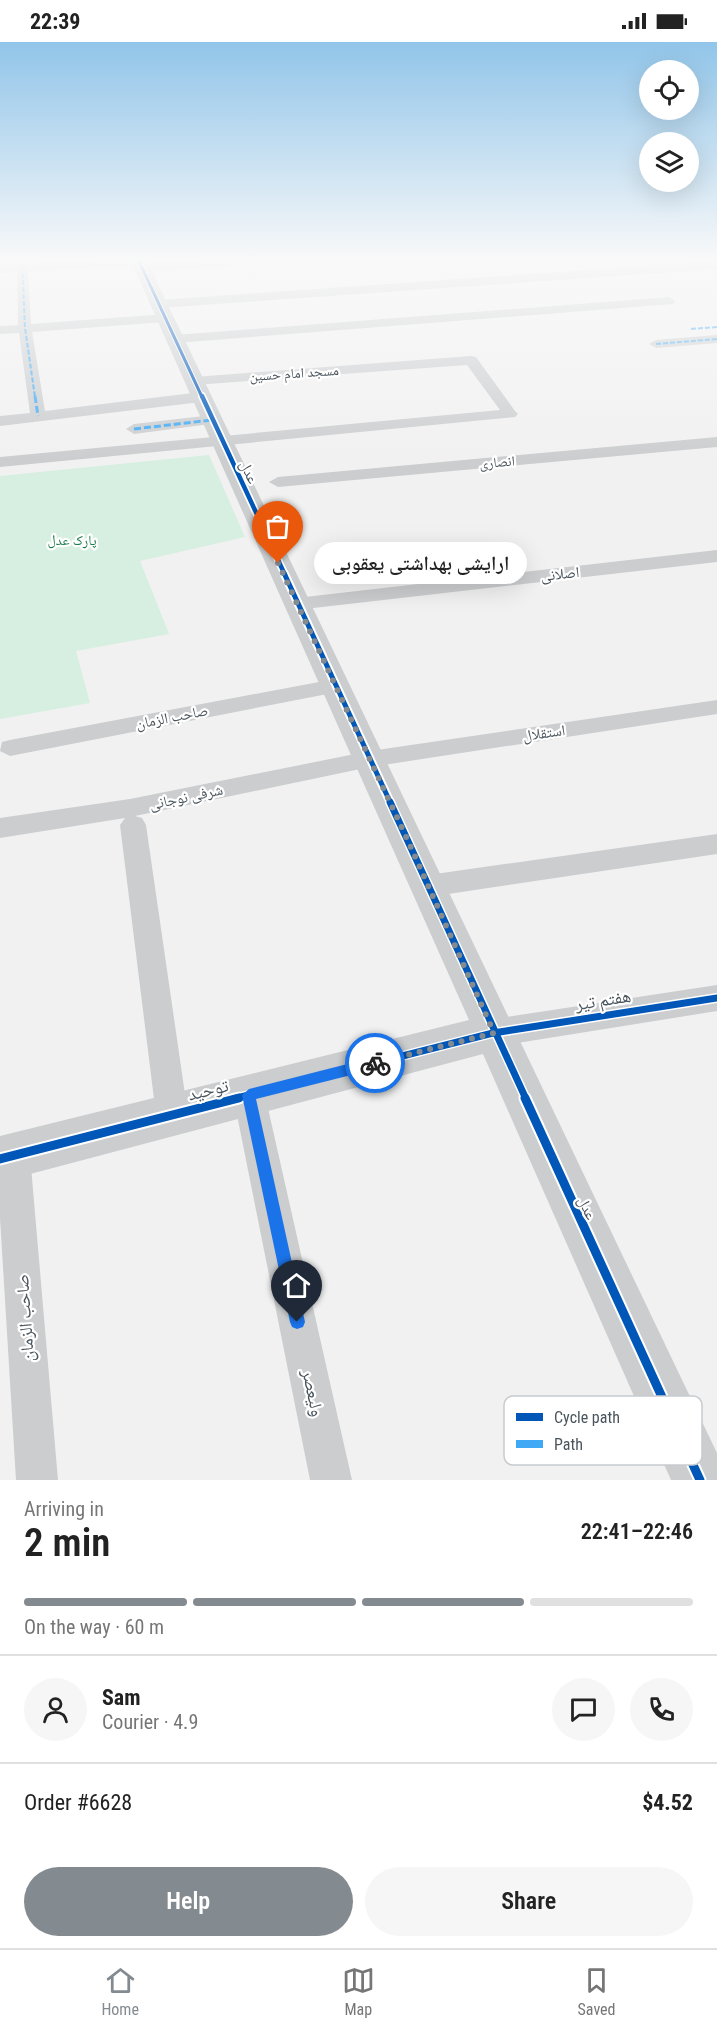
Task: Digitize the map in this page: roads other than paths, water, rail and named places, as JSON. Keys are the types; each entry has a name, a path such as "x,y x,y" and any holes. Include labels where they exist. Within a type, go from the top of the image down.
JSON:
{"street":[{"path":"0,330 58,326"},
{"name":"عدل","path":"169,326 661,1396"},
{"path":"691,329 717,327"},
{"path":"25,328 38,416"},
{"path":"656,344 717,339"},
{"name":"مسجد امام حسین","path":"471,360 510,414 207,410 471,360"},
{"path":"0,421 38,416 207,410"},
{"path":"134,429 207,410"},
{"path":"0,462 207,410"},
{"name":"انصاری","path":"278,482 717,442"},
{"name":"اصلانی","path":"296,604 717,556"},
{"name":"صاحب الزمان","path":"10,748 335,687"},
{"name":"استقلال","path":"370,759 717,707"},
{"name":"شرفی نوجانی","path":"0,828 130,808 370,759"},
{"path":"133,825 172,1115"},
{"path":"428,886 717,844"},
{"name":"هفتم تیر","path":"494,1033 717,998"},
{"name":"توحید","path":"6,1157 494,1033"},
{"name":"ولیعصر","path":"249,1095 331,1480"},
{"name":"صاحب الزمان","path":"6,1157 37,1480"},
{"name":"عدل","path":"693,1465 700,1480"}],"place":[{"name":"ارایشی بهداشتی یعقوبی","path":"278,563"}],"park label":[{"name":"پارک عدل","path":"72,540"}]}
